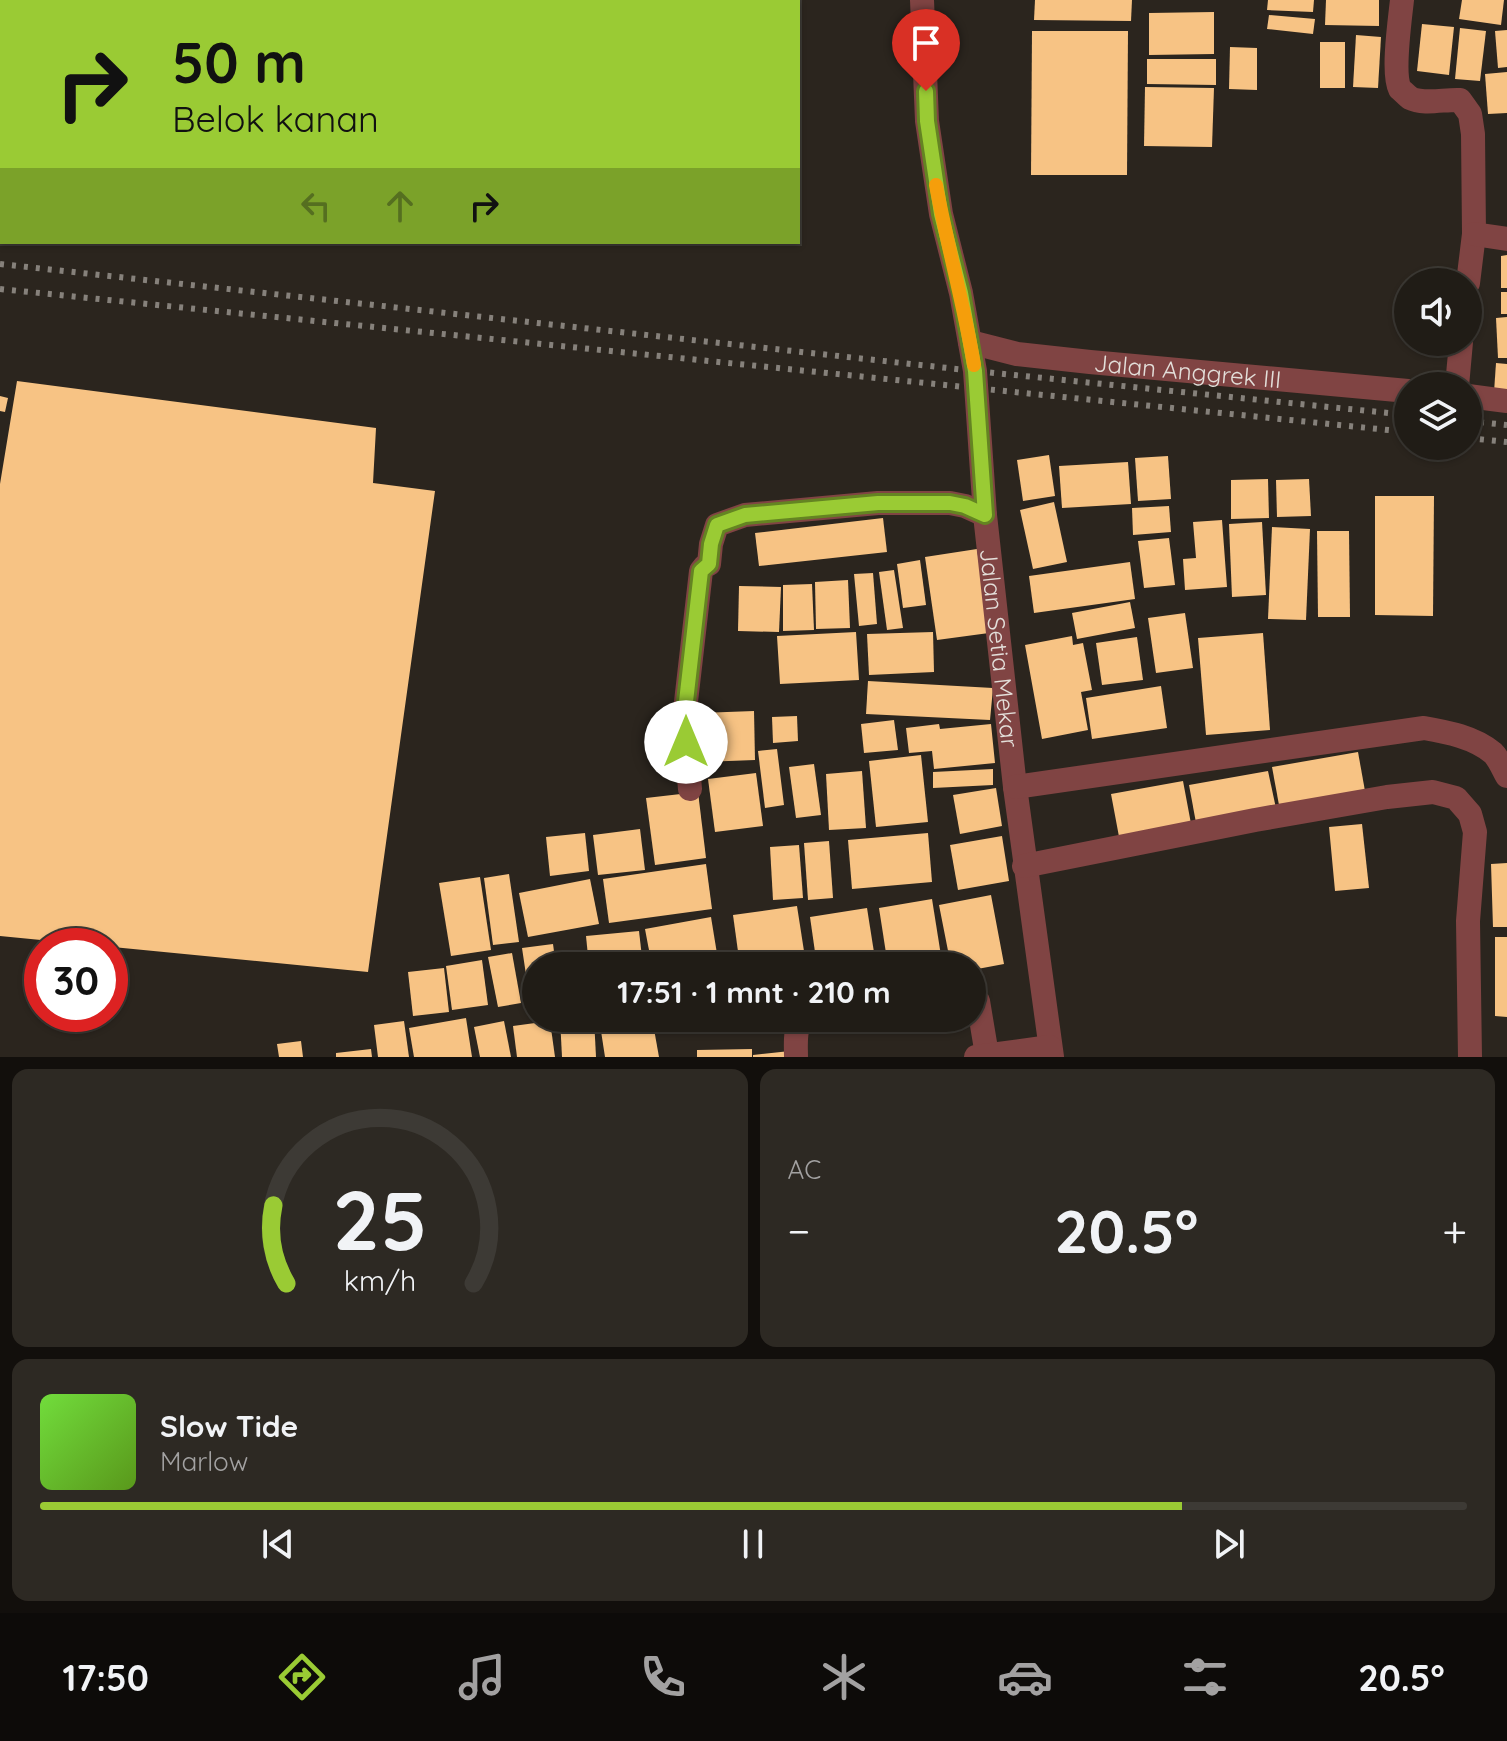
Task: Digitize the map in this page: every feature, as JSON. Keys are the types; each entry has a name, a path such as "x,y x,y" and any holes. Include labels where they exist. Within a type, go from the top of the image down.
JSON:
{"street":[{"name":"Jalan Setia Mekar","path":"922,0 927,121 934,175 961,293 977,387 985,515 1015,787 1051,1052"},
{"path":"1402,0 1397,74 1401,90 1410,98 1425,101 1460,100 1470,114 1474,234 1470,268"},
{"path":"1474,234 1507,239"},
{"name":"Jalan Anggrek III","path":"970,342 1017,354 1394,390"},
{"path":"1482,398 1507,401"},
{"path":"690,789 684,719 701,571 709,564 717,525 745,515 878,503 950,503 985,515"},
{"path":"1015,787 1424,728 1452,733 1474,742 1494,754 1507,776"},
{"path":"1024,866 1387,797 1433,792 1456,798 1470,814 1475,832 1468,921 1470,1057"},
{"path":"796,1032 796,1057"},
{"path":"980,1032 982,1056 1051,1052"}],"building":[{"path":"1035,0 1132,0 1131,21 1034,20"},
{"path":"1268,0 1314,0 1313,12 1267,10"},
{"path":"1326,0 1379,0 1379,26 1325,25"},
{"path":"1462,0 1504,0 1501,25 1459,19"},
{"path":"1214,12 1214,54 1149,55 1149,13"},
{"path":"1269,15 1315,19 1313,34 1267,29"},
{"path":"1422,24 1454,27 1449,75 1417,71"},
{"path":"1460,28 1486,31 1480,81 1455,79"},
{"path":"1507,30 1507,67 1498,68 1495,31"},
{"path":"1032,31 1128,31 1127,175 1031,175"},
{"path":"1356,35 1381,37 1378,88 1353,87"},
{"path":"1320,42 1345,42 1345,88 1320,88"},
{"path":"1230,47 1257,48 1257,90 1229,89"},
{"path":"1147,59 1216,59 1216,85 1147,84"},
{"path":"1507,72 1507,113 1488,114 1485,74"},
{"path":"1145,87 1214,88 1212,147 1144,146"},
{"path":"1507,255 1507,288 1501,288 1501,256"},
{"path":"1501,292 1507,292 1507,314 1501,314"},
{"path":"1507,317 1507,358 1498,358 1496,318"},
{"path":"1496,363 1507,364 1507,393 1494,392"},
{"path":"17,381 376,428 373,483 435,491 368,972 128,949 128,928 24,928 24,938 0,936 0,484"},
{"path":"0,396 8,398 5,412 0,411"},
{"path":"1049,455 1055,496 1023,501 1017,460"},
{"path":"1168,456 1171,499 1138,501 1135,458"},
{"path":"1128,462 1131,504 1062,508 1059,466"},
{"path":"1268,479 1269,518 1231,519 1231,480"},
{"path":"1309,479 1311,516 1277,517 1276,480"},
{"path":"1375,496 1434,496 1433,616 1375,615"},
{"path":"1054,502 1067,562 1033,569 1020,510"},
{"path":"1169,506 1171,532 1133,535 1132,508"},
{"path":"883,518 887,552 759,566 755,533"},
{"path":"1222,520 1227,587 1185,590 1183,559 1196,558 1193,522"},
{"path":"1262,522 1266,595 1232,597 1229,524"},
{"path":"1272,527 1310,529 1306,620 1268,619"},
{"path":"1317,531 1349,531 1350,617 1318,617"},
{"path":"1169,538 1175,585 1144,588 1138,541"},
{"path":"977,549 989,633 937,640 925,557"},
{"path":"920,560 926,605 903,608 897,564"},
{"path":"1130,562 1135,599 1034,613 1029,576"},
{"path":"894,570 903,628 887,630 879,572"},
{"path":"873,573 877,624 859,626 854,574"},
{"path":"848,580 850,628 816,629 815,582"},
{"path":"812,584 814,630 783,631 783,585"},
{"path":"739,586 781,587 779,632 738,631"},
{"path":"1130,602 1135,628 1077,639 1072,613"},
{"path":"1185,613 1193,668 1156,673 1148,618"},
{"path":"856,632 859,680 780,684 777,636"},
{"path":"933,632 934,672 869,675 867,634"},
{"path":"1263,633 1270,730 1206,735 1198,638"},
{"path":"1072,636 1073,645 1083,643 1092,690 1081,692 1088,730 1042,739 1025,645"},
{"path":"1137,637 1143,680 1102,685 1096,643"},
{"path":"868,681 993,688 990,720 866,714"},
{"path":"1161,686 1167,728 1092,739 1086,698"},
{"path":"754,711 755,760 702,762 700,713"},
{"path":"797,716 798,741 773,743 772,717"},
{"path":"894,720 898,750 864,753 861,724"},
{"path":"939,724 940,729 991,724 995,763 934,769 932,751 909,753 906,728"},
{"path":"777,749 784,805 765,808 758,751"},
{"path":"1358,752 1365,791 1279,805 1272,767"},
{"path":"921,755 928,822 876,827 869,761"},
{"path":"814,764 821,815 796,818 789,767"},
{"path":"993,769 993,785 933,788 933,772"},
{"path":"862,771 866,828 829,830 826,774"},
{"path":"1268,771 1277,813 1197,828 1189,785"},
{"path":"756,773 763,826 715,832 708,779"},
{"path":"1183,781 1192,829 1120,842 1111,794"},
{"path":"996,788 1002,826 960,834 953,795"},
{"path":"698,792 706,858 655,865 646,798"},
{"path":"1362,824 1369,888 1335,891 1329,827"},
{"path":"640,829 645,870 598,875 593,835"},
{"path":"585,833 589,871 550,876 546,837"},
{"path":"928,833 932,882 852,889 848,840"},
{"path":"1002,836 1009,881 958,890 950,845"},
{"path":"829,841 833,898 808,900 804,843"},
{"path":"799,845 803,898 773,900 770,847"},
{"path":"1507,863 1507,927 1493,927 1491,864"},
{"path":"706,864 712,909 609,923 603,879"},
{"path":"509,874 519,942 493,945 484,878"},
{"path":"480,877 491,950 451,956 439,883"},
{"path":"590,879 599,924 528,937 519,893"},
{"path":"991,895 1004,964 986,967 986,952 948,952 939,905"},
{"path":"932,899 940,952 886,952 879,908"},
{"path":"797,906 804,952 738,952 733,915"},
{"path":"867,908 874,952 815,952 810,917"},
{"path":"711,917 717,952 649,952 645,929"},
{"path":"639,931 641,952 588,952 586,936"},
{"path":"1495,937 1507,937 1507,1017 1495,1016"},
{"path":"553,944 554,952 523,952 522,948"},
{"path":"512,953 521,1003 498,1007 488,957"},
{"path":"482,960 488,1005 452,1010 446,966"},
{"path":"444,968 449,1012 413,1016 408,972"},
{"path":"466,1018 472,1057 414,1057 409,1028"},
{"path":"404,1021 409,1057 378,1057 374,1025"},
{"path":"504,1021 511,1057 480,1057 474,1027"},
{"path":"522,1025 522,1032 552,1032 555,1057 517,1057 513,1026"},
{"path":"561,1032 595,1032 596,1057 562,1057"},
{"path":"601,1032 655,1032 659,1057 605,1057"},
{"path":"301,1041 303,1057 279,1057 277,1044"},
{"path":"371,1049 372,1057 336,1057 336,1053"},
{"path":"752,1049 752,1057 697,1057 697,1050"},
{"path":"790,1051 790,1057 753,1057 753,1055"}],"railway":[{"path":"0,264 1394,414"},
{"path":"0,289 1394,431"},
{"path":"1482,422 1507,425"},
{"path":"1482,439 1507,442"}],"slow traffic":[{"path":"936,185 974,365"}],"route":[{"path":"686,742 684,719 701,571 709,564 717,525 745,515 878,503 950,503 985,515 975,371 934,175 926,91"}]}
